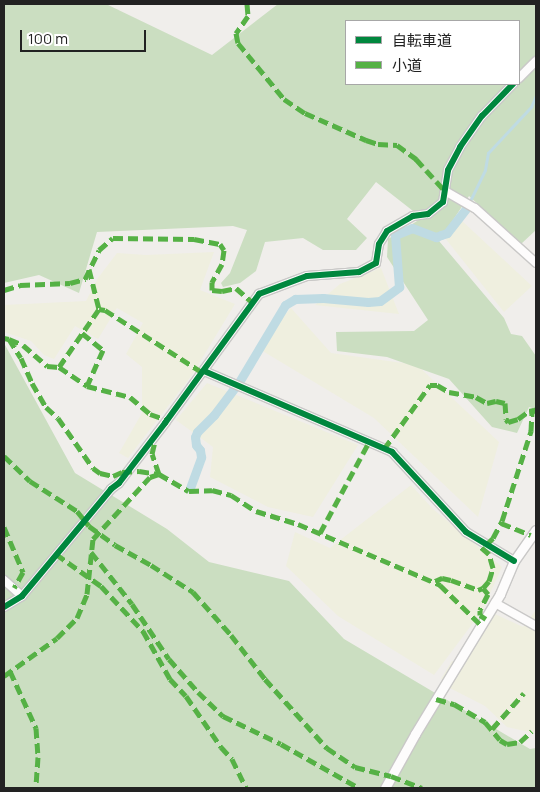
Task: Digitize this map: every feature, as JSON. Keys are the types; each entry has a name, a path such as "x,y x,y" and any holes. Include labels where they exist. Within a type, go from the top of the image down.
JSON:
{"street":[{"path":"520,77 536,61"},
{"path":"4,607 22,596 111,489 119,483 204,371 259,294 307,276 327,273 348,274 368,268 376,263 379,244 386,231 412,216 428,214 443,202 448,170 460,147 482,116 512,85"},
{"path":"445,191 476,208 536,263"},
{"path":"204,371 392,452 466,532 514,561"},
{"path":"385,788 414,734 495,603 514,561 536,530"},
{"path":"4,580 22,596"},
{"path":"495,603 536,626"}],"green space":[{"path":"4,4 106,4 212,55 278,4 536,4 536,230 521,244 469,196 439,241 504,318 511,334 522,336 536,356 536,409 529,407 517,433 492,427 449,379 387,357 337,351 336,332 414,331 428,320 387,257 388,239 422,218 376,182 347,219 367,238 356,250 323,250 303,238 265,242 256,271 240,283 223,287 221,283 230,273 247,230 233,226 97,232 79,293 39,275 4,283"},
{"path":"461,220 532,286 504,312 445,238"},
{"path":"214,252 200,290 235,304 192,375 128,458 119,453 142,413 142,367 126,354 143,323 117,308 98,339 75,326 54,359 44,355 31,341 4,332 4,305 86,301 98,278 117,253 146,255"},
{"path":"381,268 399,314 315,305 340,284"},
{"path":"291,308 331,353 417,365 499,442 478,517 374,418 256,347"},
{"path":"4,343 75,473 167,529 209,562 289,581 344,639 530,749 536,748 536,788 4,788"},
{"path":"207,383 358,445 313,517 268,507 210,477 213,447 176,420"},
{"path":"411,485 433,509 502,567 482,611 434,675 338,616 286,566 295,532 330,548"},
{"path":"536,610 536,731 534,733 507,727 485,706 444,685 446,682 441,679 452,661 462,661 495,614 523,627"}],"waterway":[{"path":"470,201 485,170 488,153 531,107 536,96"},
{"path":"190,488 201,457 200,450 196,445 195,437 197,432 214,415 239,382 285,305 295,299 323,298 368,302 380,301 399,287 395,235 412,228 436,237 447,233 467,207"}],"marked path":[{"path":"247,4 248,16 236,33 238,43 284,99 305,113 366,140 378,144 397,145 416,159 445,191"},
{"path":"4,290 20,285 70,283 85,279 99,250 113,238 194,239 220,244 224,250 222,264 212,282 212,290 222,291 236,288 253,303"},
{"path":"89,269 99,309"},
{"path":"9,339 23,345 47,366 59,367 99,309 105,310 203,373"},
{"path":"82,333 103,350 87,386"},
{"path":"4,338 9,339 21,358 32,383 46,407 58,418 93,468 100,473 113,476 122,472 139,471 159,474 189,491 212,490 231,495 256,511 298,524 440,585 482,626"},
{"path":"59,367 87,386 130,397 150,414 167,420"},
{"path":"384,449 430,385 437,385 449,392 476,397 487,403 496,401 505,403 506,419 508,422 534,410"},
{"path":"486,545 493,538 502,521 531,431 532,412 536,409"},
{"path":"4,676 57,638 77,618 87,594 93,539 150,477 159,474 152,454 155,441"},
{"path":"320,533 369,442"},
{"path":"4,456 30,481 77,511 89,526 115,545 193,592 231,635 265,679 327,748 355,767 391,776 422,788"},
{"path":"501,523 531,535"},
{"path":"4,527 23,572 14,588"},
{"path":"435,581 442,578 478,590 483,588 489,581 493,568 489,554 481,547"},
{"path":"91,552 132,604 169,659 198,692 223,716 281,744 359,788"},
{"path":"56,554 101,586 143,631 170,679 186,696 221,747 232,759 246,788"},
{"path":"483,588 488,594 480,610 480,615 486,619"},
{"path":"10,671 36,728 38,757 36,788"},
{"path":"492,729 524,693"},
{"path":"436,699 454,704 485,722 500,740 507,744 520,742 532,731"}],"cycle path":[{"path":"4,607 22,596 111,489 119,483 259,294 307,276 359,272 376,263 379,244 387,231 413,216 428,214 443,202 448,170 460,147 482,116 512,85"},
{"path":"204,371 392,452 466,532 514,561"}]}
